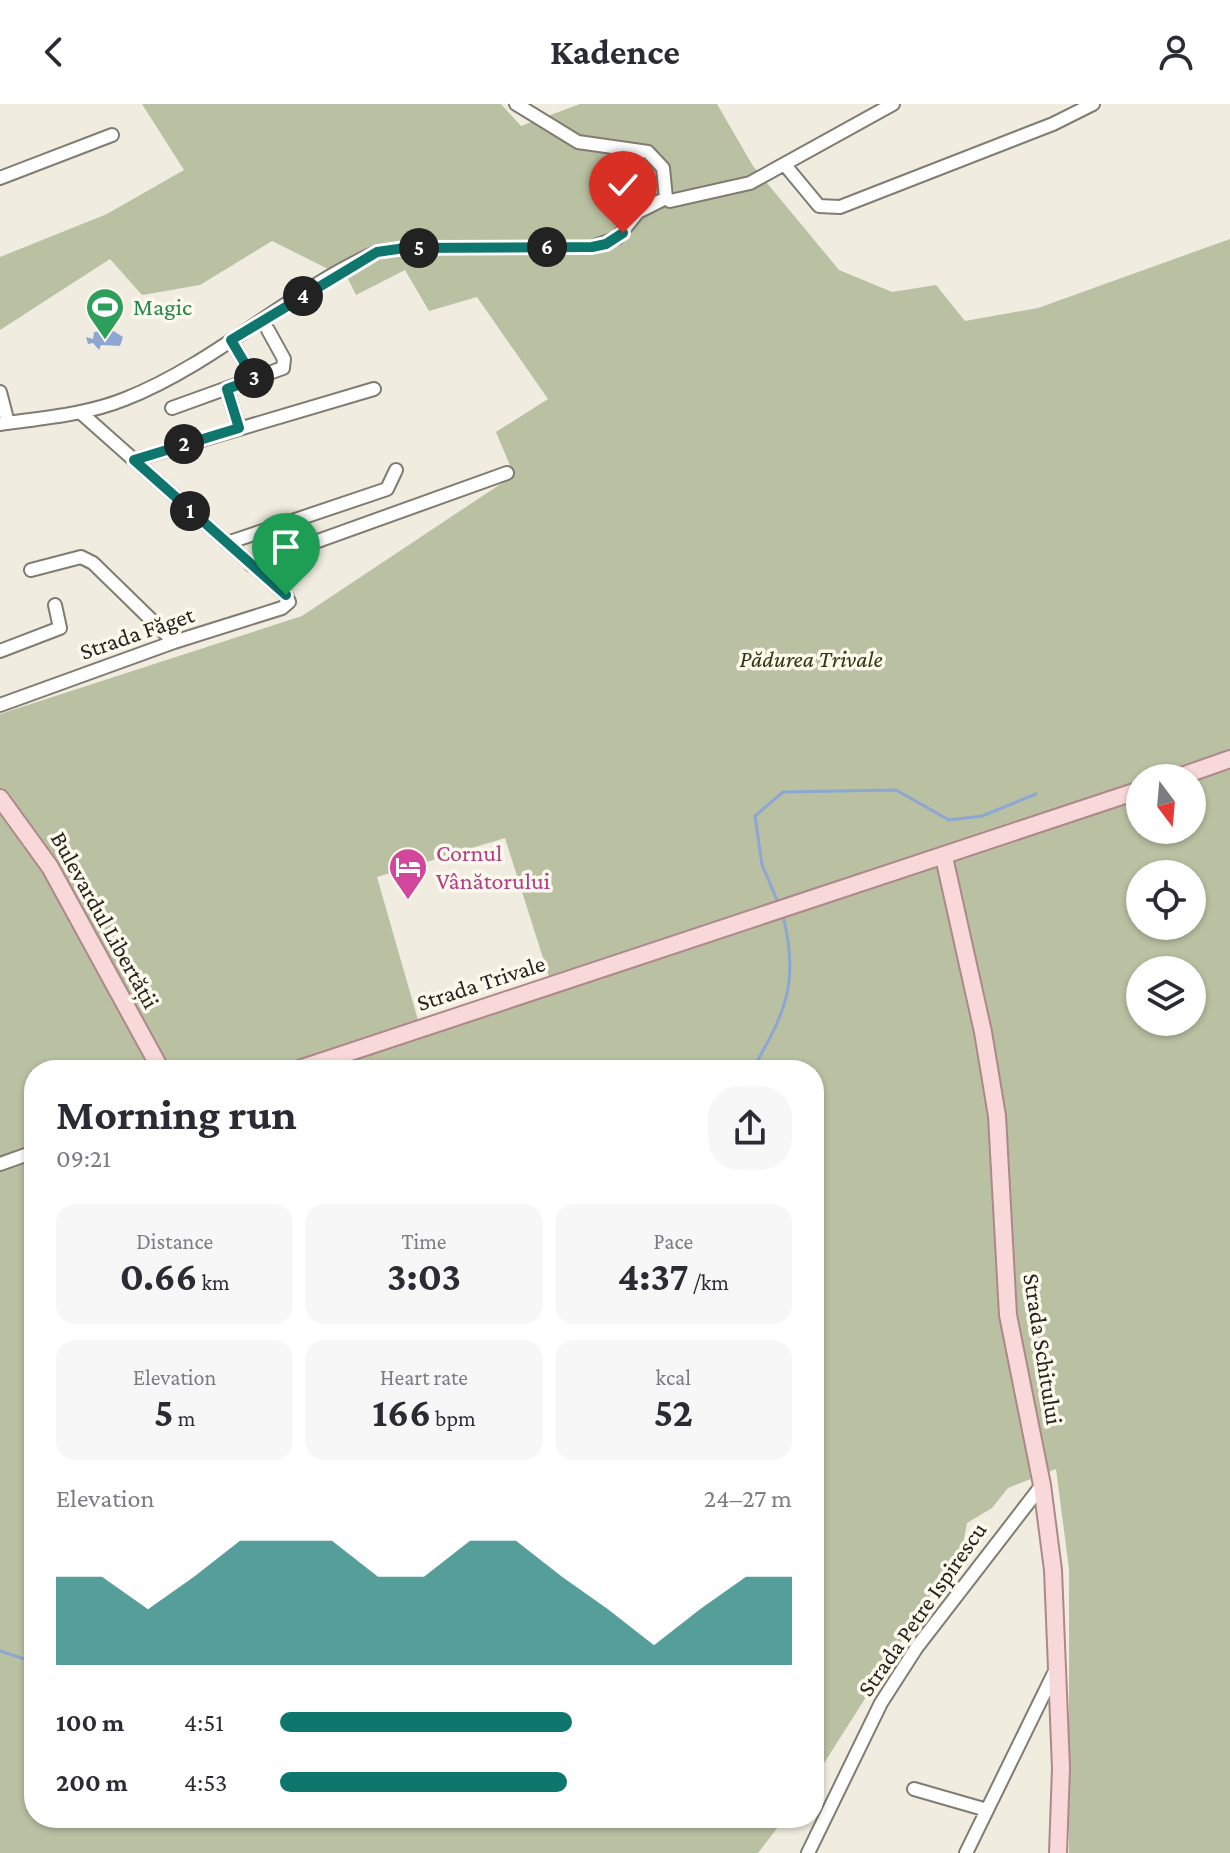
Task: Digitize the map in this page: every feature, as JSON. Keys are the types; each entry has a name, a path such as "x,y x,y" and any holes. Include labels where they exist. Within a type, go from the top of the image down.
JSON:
{"main road":[{"path":"1206,767 1230,759"},
{"name":"Strada Trivale","path":"326,1060 1126,795"},
{"name":"Bulevardul Libertății","path":"0,798 18,818 50,867 156,1060"},
{"name":"Strada Schitului","path":"944,857 983,1032 997,1116 1008,1315 1042,1485 1053,1570 1061,1768 1058,1853"}],"street":[{"path":"516,104 578,142 648,152 663,168 666,198"},
{"path":"666,198 670,201 736,189 893,104"},
{"path":"785,165 819,206 840,207 1053,124 1093,104"},
{"path":"0,178 112,135"},
{"path":"0,392 4,423 80,412 152,386 377,252 405,248 592,247 617,238 638,212 666,198"},
{"path":"172,408 277,371 284,364 268,330"},
{"path":"231,340 254,379"},
{"path":"227,389 239,428"},
{"path":"134,460 374,389"},
{"path":"80,412 251,565 507,473"},
{"path":"227,543 387,489 396,470"},
{"path":"31,570 81,557 93,563 174,642"},
{"name":"Strada Făget","path":"0,705 174,642 282,608 289,602 286,595 251,565"},
{"path":"0,651 60,628 55,605"},
{"path":"0,1164 24,1156"},
{"name":"Strada Petre Ispirescu","path":"824,1820 881,1703 917,1647 1042,1485"},
{"path":"966,1853 1057,1667"},
{"path":"914,1789 987,1810"},
{"name":"Strada Petre Ispirescu","path":"808,1853 820,1828"}],"green space":[{"name":"Pădurea Trivale","path":"142,104 501,104 521,126 580,104 717,104 753,166 839,270 892,292 936,285 965,321 1038,308 1230,239 1230,1853 1069,1853 1069,1569 1056,1469 1008,1488 992,1508 967,1523 963,1544 824,1763 824,1060 24,1060 24,1828 777,1828 758,1853 0,1853 0,714 302,616 514,475 496,432 548,399 477,297 429,311 405,270 356,295 348,279 272,241 200,285 142,295 110,259 0,330 0,257 107,214 184,170","holes":["505,838 549,977 418,1020 377,877"]}],"water":[{"name":"Magic","path":"112,330 123,337 120,346 101,345 99,350 93,343 88,344 86,337 93,339 94,332"}],"waterway":[{"path":"778,902 762,865 755,816 783,792 896,790 949,820 982,816 1036,794"},
{"path":"757,1060 781,1014 786,997 790,960 783,916"},
{"path":"0,1651 24,1659"}],"place":[{"name":"Magic","path":"105,341"},
{"name":"Cornul Vânătorului","path":"408,901"}],"route":[{"path":"286,595 134,460 239,428 227,389 254,379 231,340 377,252 405,248 592,247 606,244 623,233"}]}
